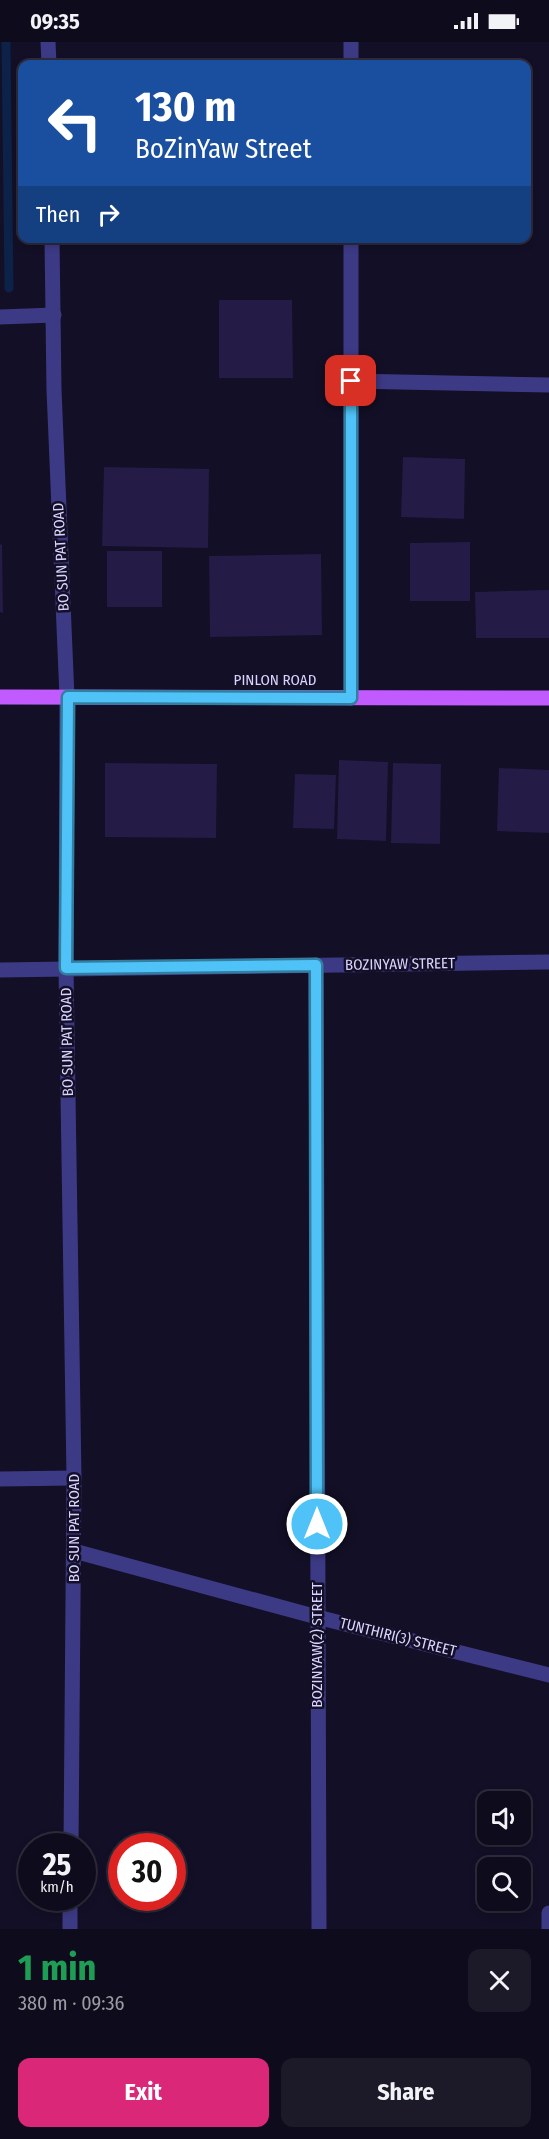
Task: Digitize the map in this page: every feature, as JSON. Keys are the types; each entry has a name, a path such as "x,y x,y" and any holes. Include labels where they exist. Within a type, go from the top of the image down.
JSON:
{"main road":[{"name":"PINLON ROAD","path":"0,697 549,698"}],"street":[{"path":"48,42 49,60"},
{"path":"351,42 351,60"},
{"name":"BO SUN PAT ROAD","path":"52,243 54,390 68,697 66,968 74,1478 71,1833"},
{"path":"351,243 351,698"},
{"path":"0,317 54,315"},
{"path":"351,381 549,385"},
{"name":"BOZINYAW STREET","path":"0,970 549,962"},
{"name":"BOZINYAW(2) STREET","path":"316,965 319,1929"},
{"path":"0,1479 74,1478"},
{"name":"TUNTHIRI(3) STREET","path":"74,1551 317,1617 549,1674"},
{"path":"70,1911 70,1929"},
{"path":"549,1913 549,1929"}],"building":[{"path":"219,300 292,300 293,378 219,378"},
{"path":"403,457 465,459 464,519 401,517"},
{"path":"104,467 209,469 208,548 102,546"},
{"path":"470,542 470,601 410,601 410,543"},
{"path":"2,544 3,613 0,612 0,545"},
{"path":"107,551 162,551 162,607 107,607"},
{"path":"321,554 322,635 210,637 209,556"},
{"path":"549,590 549,638 476,638 475,592"},
{"path":"339,760 388,762 386,841 337,839"},
{"path":"105,763 217,764 216,838 105,837"},
{"path":"393,763 441,764 440,844 391,843"},
{"path":"499,768 549,770 549,833 497,831"},
{"path":"295,774 336,775 334,829 293,828"}],"waterway":[{"path":"6,42 9,288"}],"route":[{"path":"317,1524 316,965 66,968 68,697 351,698 351,381"}]}
